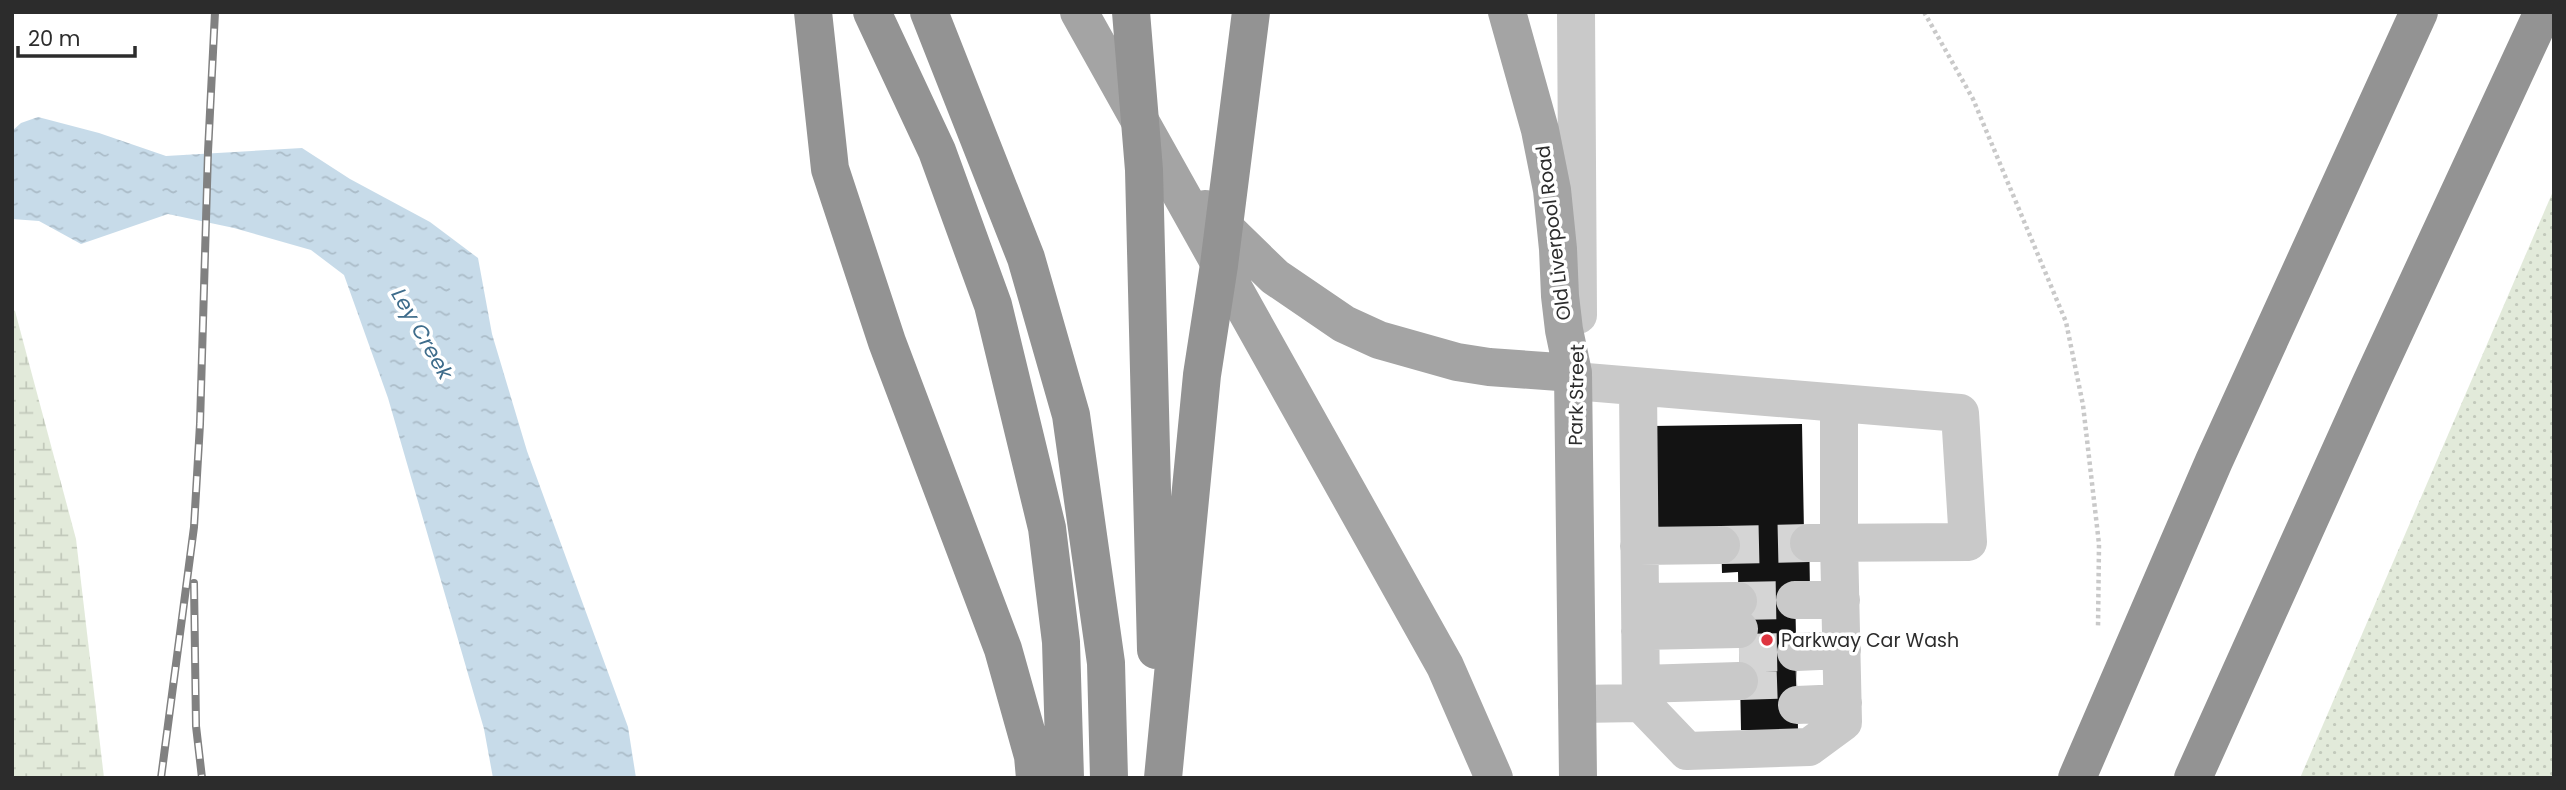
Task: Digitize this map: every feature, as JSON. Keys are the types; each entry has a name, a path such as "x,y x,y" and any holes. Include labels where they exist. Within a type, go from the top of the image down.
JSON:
{"highway":[{"path":"813,12 831,169 887,342 1003,649 1033,756 1035,778"},
{"path":"872,12 937,151 993,306 1047,528 1061,642 1065,778"},
{"path":"929,12 1026,258 1071,415 1106,663 1109,778"},
{"path":"1131,12 1144,170 1161,778"},
{"path":"1161,778 1202,375 1219,265 1251,12"},
{"path":"2077,778 2219,449 2419,12"},
{"path":"2193,778 2543,12"}],"main road":[{"path":"1079,12 1445,666 1494,778"},
{"name":"Old Liverpool Road","path":"1507,12 1540,130 1552,190 1560,296 1574,377"},
{"path":"1166,170 1275,277 1345,324 1379,340 1457,362 1574,377"},
{"name":"Park Street","path":"1574,377 1578,778"}],"street":[{"name":"Park Street","path":"1574,377 1578,314 1576,12"},
{"path":"1574,377 1638,387 1960,413 1968,542 1824,543"},
{"path":"1638,387 1642,665 1687,751 1810,747 1843,722 1842,652 1824,543 1839,403"},
{"path":"1639,546 1721,545"},
{"path":"1796,653 1842,652"},
{"path":"1796,653 1842,652"},
{"path":"1796,653 1842,652"},
{"path":"1577,704 1642,665 1739,654 1642,665"}],"path":[{"path":"1924,12 1973,99 2066,322 2083,405 2099,544 2097,635"}],"green space":[{"path":"2554,189 2554,778 2300,778"},
{"path":"12,309 15,311 76,539 104,778 12,778"}],"water":[{"name":"Ley Creek","path":"38,117 99,133 166,156 302,148 350,179 430,222 478,258 492,334 527,451 628,727 636,778 493,778 484,729 388,398 344,275 311,250 234,228 168,214 81,244 39,221 12,219 12,131 21,123"}],"building":[{"path":"1802,424 1804,532 1809,532 1810,590 1795,590 1798,730 1741,730 1738,572 1722,573 1721,533 1655,534 1652,426"}],"tunnel":[{"path":"1721,545 1809,543"},
{"path":"1738,601 1795,600"},
{"path":"1739,653 1796,652"},
{"path":"1739,681 1797,679"}],"railway":[{"path":"161,778 194,527 215,12"},
{"path":"194,583 196,726 202,778"}],"place":[{"name":"Parkway Car Wash","path":"1767,640"}]}
